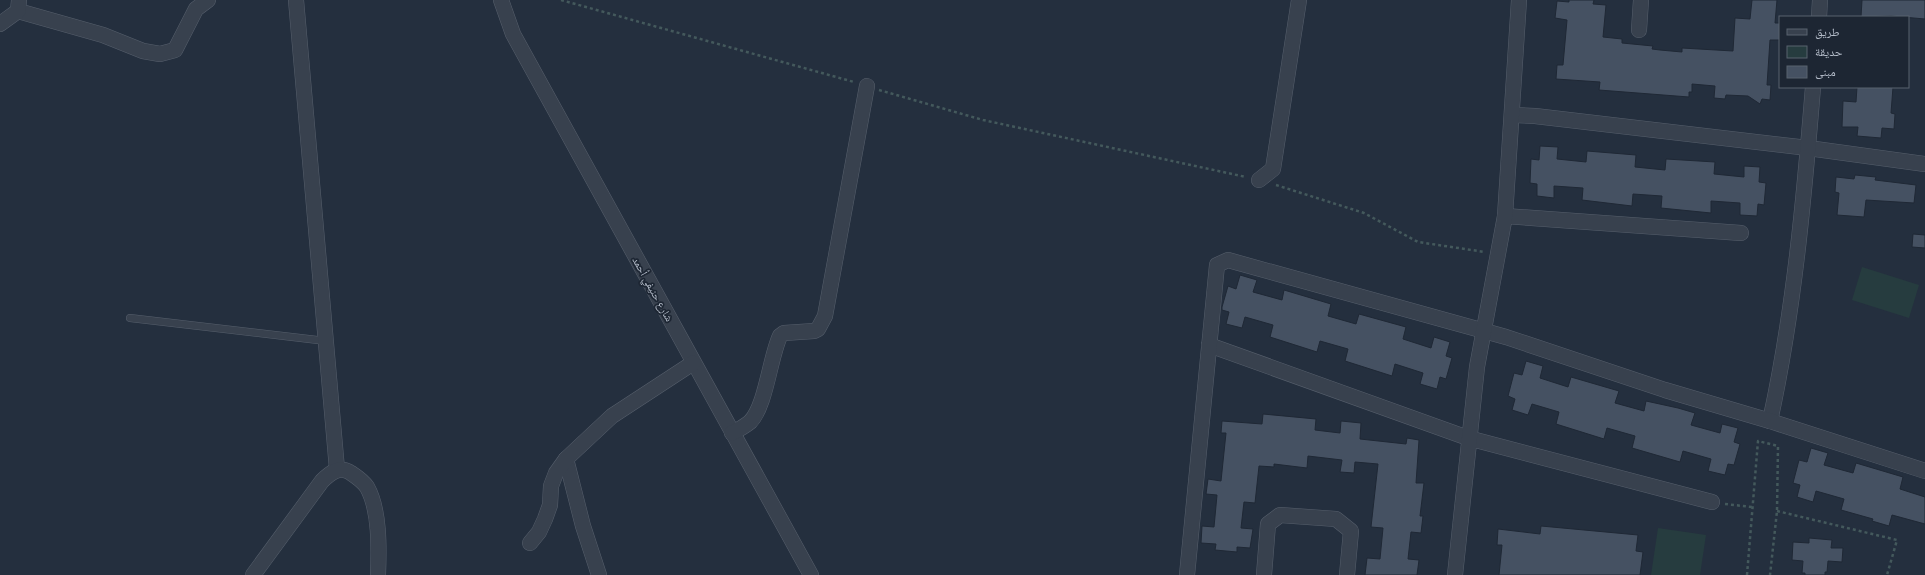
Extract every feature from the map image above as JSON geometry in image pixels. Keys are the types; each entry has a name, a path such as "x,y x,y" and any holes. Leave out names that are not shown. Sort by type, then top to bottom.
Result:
{"street":[{"path":"0,24 18,5 103,35 137,49 160,54 175,50 196,10 208,0"},
{"path":"296,0 337,469"},
{"name":"شارع حنيفي أحمد","path":"501,0 513,34 811,575"},
{"path":"1259,180 1273,169 1299,0"},
{"path":"1455,575 1468,438 1482,331 1499,254 1505,216 1520,0"},
{"path":"1639,30 1641,0"},
{"path":"1819,16 1820,0"},
{"path":"732,433 750,422 753,418 760,402 780,336 784,333 814,331 818,329 825,316 867,86"},
{"path":"1770,421 1782,364 1792,302 1813,88"},
{"path":"1512,115 1535,116 1808,148 1925,164"},
{"path":"1505,216 1741,234"},
{"path":"1188,575 1217,265 1228,260 1506,337 1664,390 1770,421 1925,471"},
{"path":"1209,346 1468,438 1712,502"},
{"path":"530,543 539,532 546,519 550,505 551,486 556,473 566,459 612,416 693,363"},
{"path":"566,459 583,526 599,575"},
{"path":"253,575 322,481 337,469 348,471 358,478 366,486 373,500 379,546 378,575"},
{"path":"1264,575 1268,524 1280,515 1336,519 1351,531 1347,575"}],"lane":[{"path":"130,318 326,341"}],"path":[{"path":"562,0 983,120 1259,180 1364,213 1418,242 1499,254"},
{"path":"1747,575 1758,441 1778,446 1777,511 1770,575"},
{"path":"1712,502 1752,507"},
{"path":"1777,511 1897,540 1887,575"}],"green space":[{"path":"1862,267 1919,285 1909,318 1852,300"},
{"path":"1658,528 1706,535 1700,575 1651,575"}],"building":[{"path":"1569,0 1594,0 1593,4 1606,5 1603,37 1622,39 1622,43 1653,46 1652,49 1682,52 1682,48 1733,51 1735,18 1750,19 1752,0 1777,0 1775,23 1779,23 1779,40 1770,40 1767,85 1771,85 1770,100 1762,99 1760,104 1748,96 1726,95 1725,99 1714,98 1715,86 1692,84 1692,92 1689,92 1689,97 1599,90 1600,82 1556,79 1557,65 1563,65 1567,20 1555,18 1557,1 1569,2"},
{"path":"1862,0 1925,0 1925,19 1909,18 1909,16 1861,16"},
{"path":"1857,88 1893,88 1891,113 1895,114 1894,129 1882,128 1881,138 1857,136 1858,127 1842,127 1843,101 1856,102"},
{"path":"1540,146 1558,147 1557,159 1586,162 1587,151 1636,155 1635,167 1665,170 1666,159 1715,162 1714,174 1744,177 1744,166 1760,167 1759,182 1766,183 1764,205 1758,204 1757,216 1740,215 1740,203 1711,201 1711,213 1661,208 1662,196 1633,194 1632,206 1582,200 1583,188 1554,186 1554,198 1537,196 1537,184 1530,183 1531,159 1539,160"},
{"path":"1855,175 1876,177 1875,180 1916,185 1914,203 1866,200 1864,217 1837,215 1839,193 1835,192 1836,177 1854,179"},
{"path":"1913,234 1925,235 1925,248 1912,247"},
{"path":"1240,275 1257,280 1253,292 1282,300 1284,290 1331,304 1328,316 1356,324 1359,314 1406,327 1403,339 1431,348 1434,337 1450,342 1446,356 1452,358 1446,379 1440,377 1437,389 1420,384 1423,373 1395,364 1392,376 1345,361 1348,349 1320,341 1317,352 1270,337 1273,325 1245,317 1242,328 1226,324 1229,312 1222,310 1222,307 1228,286 1236,289"},
{"path":"1526,361 1543,366 1540,378 1568,387 1571,377 1619,391 1615,403 1644,411 1646,401 1678,408 1695,413 1691,425 1720,433 1722,424 1738,428 1734,442 1740,444 1734,465 1728,464 1725,475 1708,471 1711,459 1683,451 1680,462 1632,448 1635,436 1607,428 1604,439 1556,424 1559,412 1532,404 1528,415 1512,410 1515,399 1508,396 1514,373 1522,375"},
{"path":"1263,414 1316,419 1315,430 1340,433 1341,421 1361,423 1360,439 1406,444 1407,438 1419,440 1416,483 1424,483 1420,516 1423,516 1421,533 1411,532 1408,559 1419,560 1417,575 1365,575 1367,558 1380,559 1383,528 1371,527 1378,464 1355,462 1354,473 1340,472 1342,460 1308,456 1307,468 1274,464 1274,467 1259,466 1255,503 1244,502 1241,528 1253,529 1250,548 1237,547 1237,552 1215,550 1216,544 1201,543 1202,526 1214,527 1217,495 1206,494 1208,479 1221,481 1226,433 1221,433 1222,421 1262,424"},
{"path":"1811,448 1828,453 1824,465 1853,473 1856,463 1903,477 1900,489 1925,497 1925,524 1892,515 1889,526 1872,521 1873,519 1841,510 1844,499 1816,491 1813,502 1797,497 1800,485 1793,483 1799,460 1807,462"},
{"path":"1541,526 1638,535 1636,551 1643,552 1640,575 1499,575 1502,545 1497,545 1498,529 1540,534"},
{"path":"1809,538 1832,540 1831,548 1843,548 1842,562 1828,561 1827,572 1825,572 1825,575 1805,575 1805,573 1802,573 1803,561 1792,560 1793,542 1809,543"}]}
